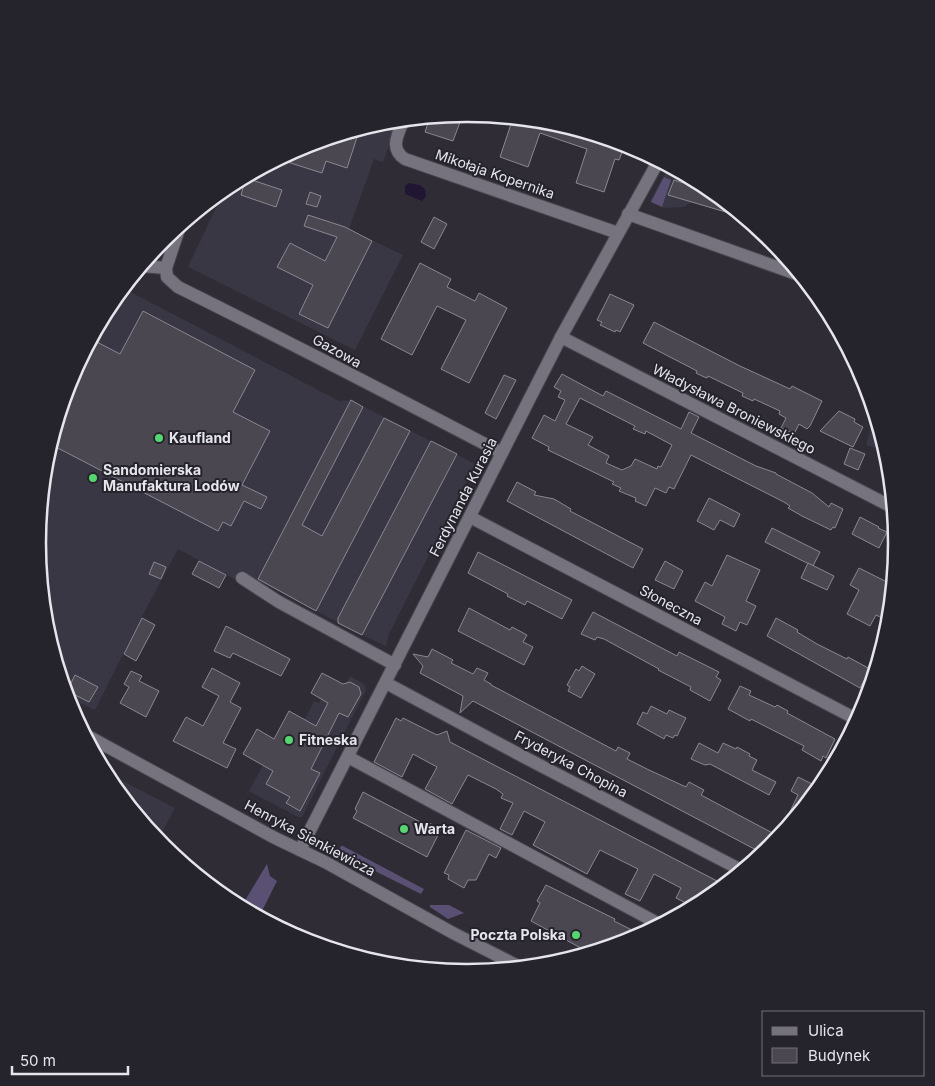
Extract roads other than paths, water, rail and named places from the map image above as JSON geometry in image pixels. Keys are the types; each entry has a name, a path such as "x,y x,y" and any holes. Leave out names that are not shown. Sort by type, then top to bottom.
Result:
{"street":[{"name":"Mikołaja Kopernika","path":"401,127 396,142 396,149 399,155 406,159 618,233"},
{"name":"Ferdynanda Kurasia","path":"300,850 561,337 655,166"},
{"path":"628,214 789,271"},
{"path":"150,267 166,268 175,240"},
{"name":"Gazowa","path":"166,268 167,277 178,287 502,453"},
{"name":"Władysława Broniewskiego","path":"561,337 887,504"},
{"name":"Słoneczna","path":"470,517 851,716"},
{"path":"242,578 279,602 395,665"},
{"name":"Fryderyka Chopina","path":"386,683 736,867"},
{"name":"Henryka Sienkiewicza","path":"96,741 510,962"},
{"path":"348,757 654,921"}],"place":[{"name":"Kaufland","path":"159,438"},
{"name":"Sandomierska Manufaktura Lodów","path":"93,478"},
{"name":"Fitneska","path":"289,740"},
{"name":"Warta","path":"404,829"},
{"name":"Poczta Polska","path":"576,935"}]}
